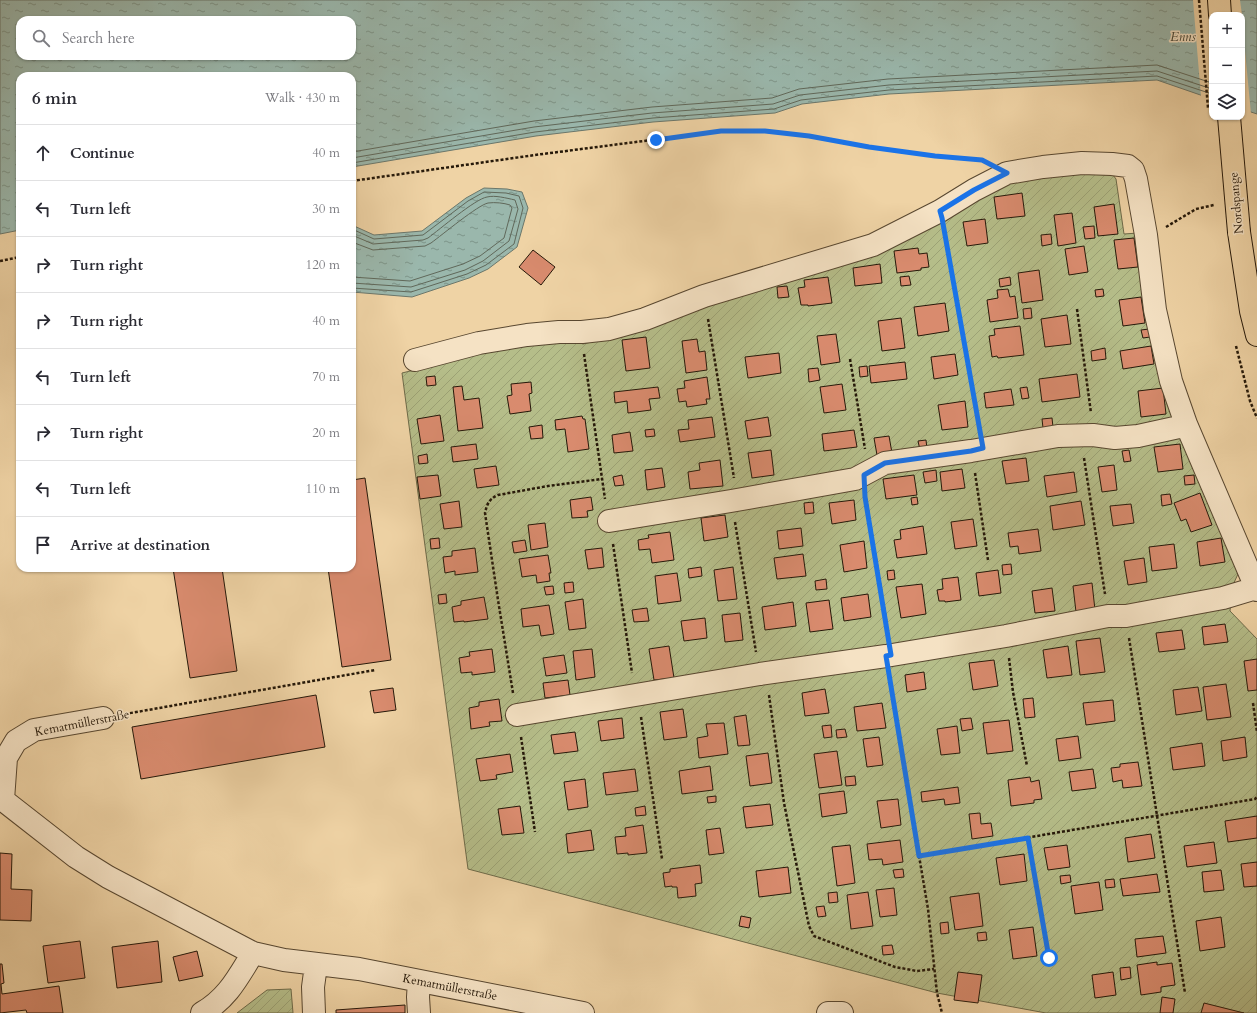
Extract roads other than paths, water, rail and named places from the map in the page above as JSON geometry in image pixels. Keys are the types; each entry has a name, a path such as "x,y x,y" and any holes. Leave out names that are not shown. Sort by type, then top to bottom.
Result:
{"main road":[{"path":"1219,0 1220,12"},
{"name":"Nordspange","path":"1229,120 1239,232 1251,311 1257,335"}],"street":[{"path":"415,360 479,343 527,335 609,329 645,318 704,296 873,245 940,211 974,190 1007,173 1082,163 1128,166 1133,170 1136,179 1146,235 1151,282 1171,381 1186,424 1256,589 1223,598 1006,636 763,674 517,715"},
{"path":"609,521 734,501 855,479 885,463 1058,436 1115,438 1138,436 1179,427 1186,424"},
{"name":"Kematmüllerstraße","path":"103,718 34,730 3,751 1,800 76,857 95,869 253,953 316,965 359,969 419,981 510,1006 583,1013"},
{"path":"202,1013 211,1008 226,995 253,953"},
{"path":"314,1013 313,987 316,965"},
{"path":"419,981 419,1013"},
{"path":"828,1013 842,1013"}],"water":[{"name":"Enns","path":"0,0 1257,0 1257,114 1245,110 1245,12 1209,12 1209,98 1157,80 889,94 802,104 775,113 653,122 536,136 356,166 356,72 16,72 16,231 0,234"},
{"path":"484,188 507,189 522,192 528,208 517,247 488,269 469,278 412,297 356,292 356,227 374,235 422,231 466,198"}]}
